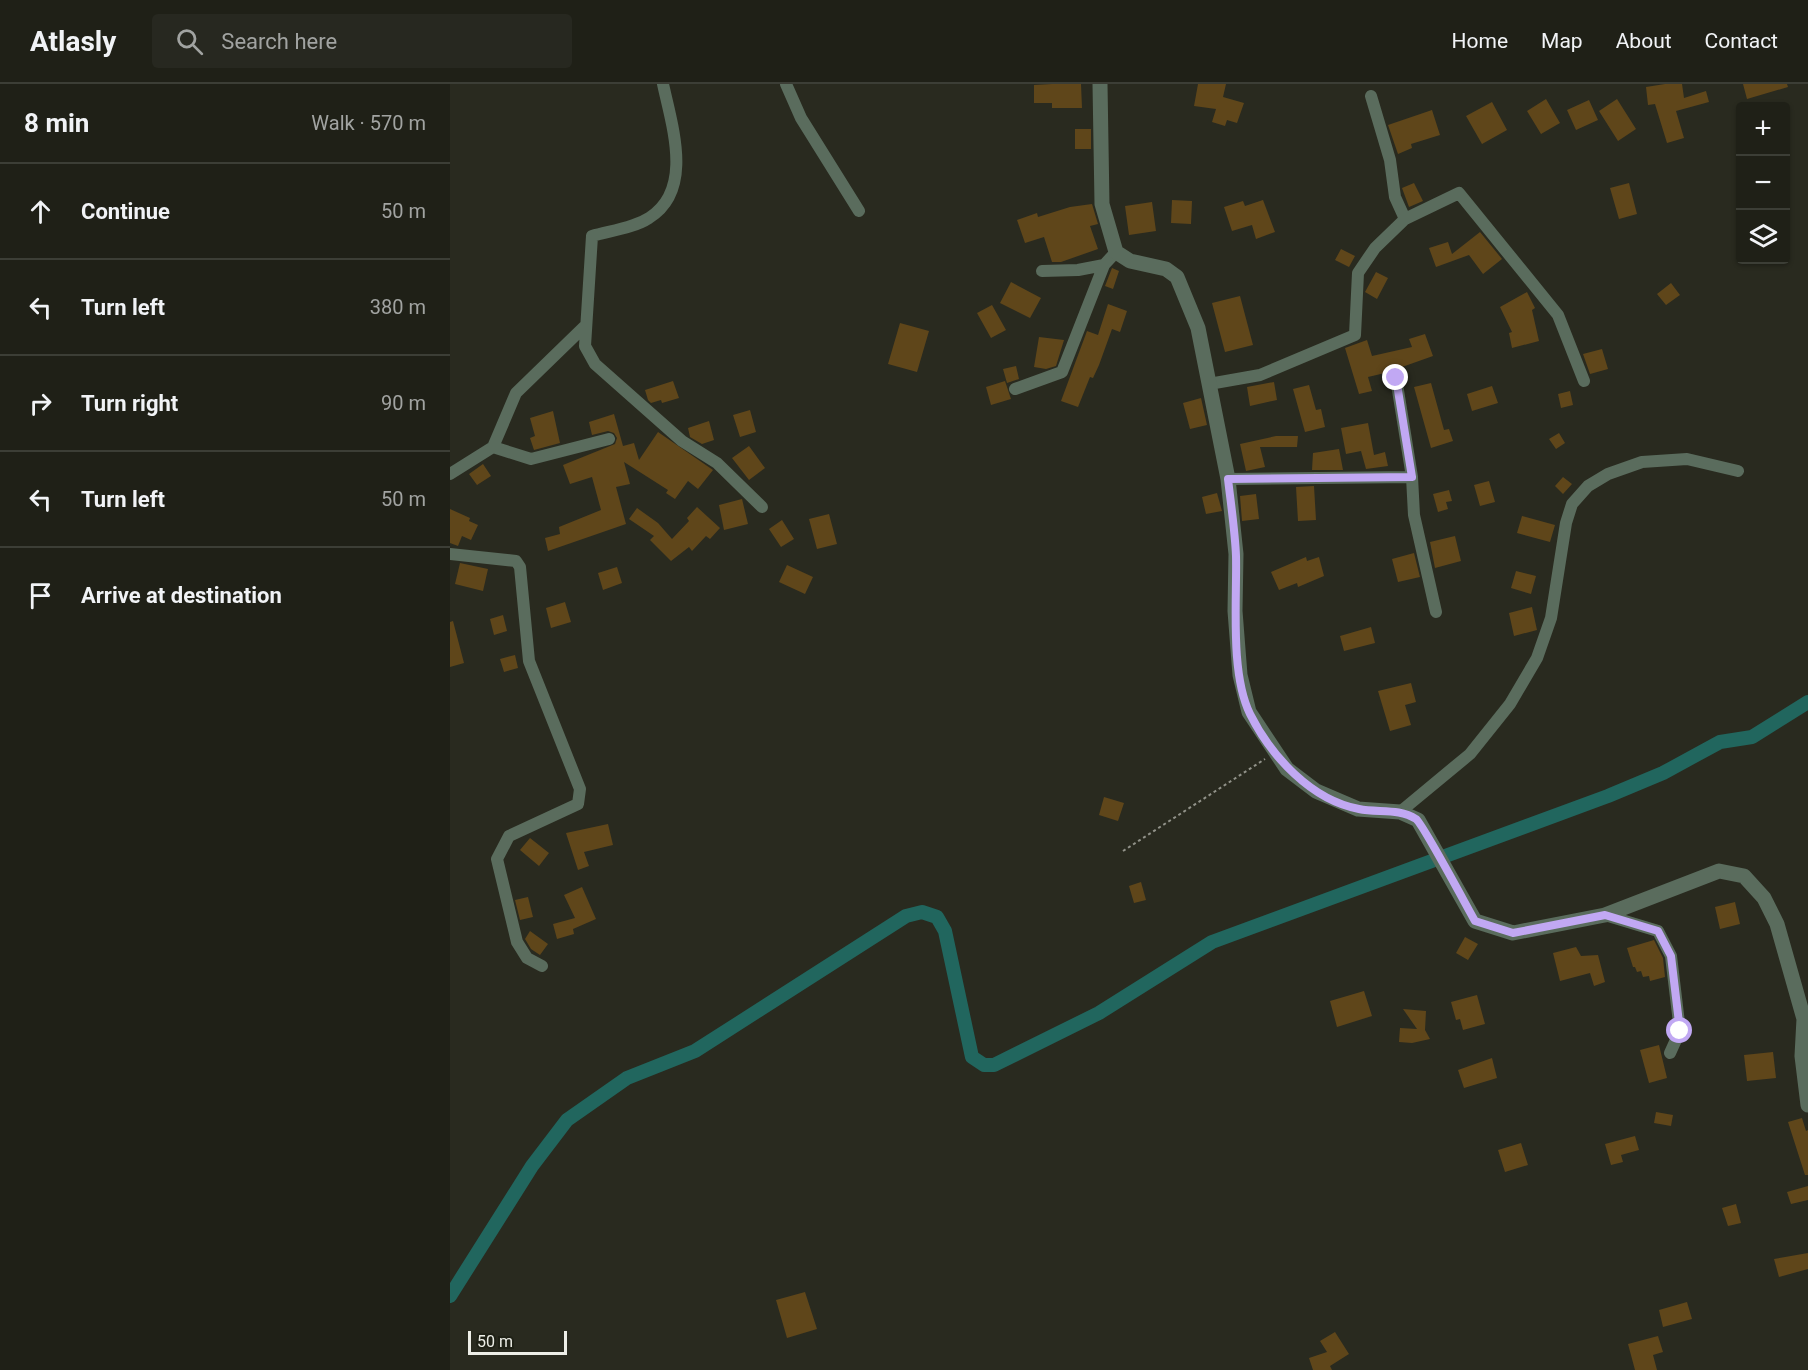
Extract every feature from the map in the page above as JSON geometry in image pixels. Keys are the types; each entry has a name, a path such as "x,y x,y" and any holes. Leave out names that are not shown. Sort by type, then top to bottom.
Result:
{"street":[{"path":"663,84 676,150 673,189 663,208 647,219 592,236 585,346 595,364 682,441 717,463 762,507"},
{"path":"786,84 801,118 859,211"},
{"path":"1100,84 1102,204 1116,252 1130,261 1166,268 1177,277 1198,328 1228,479 1236,555 1235,611 1240,675 1249,712 1275,753 1287,769 1316,791 1358,809 1400,812 1418,820 1475,921 1513,933 1605,915 1719,871 1744,876 1764,898 1777,924 1782,951 1804,1019 1802,1056 1808,1105"},
{"path":"1371,96 1390,160 1395,197 1405,219"},
{"path":"1209,384 1260,375 1355,335 1358,273 1375,249 1405,219 1459,193 1558,315 1584,381"},
{"path":"1015,389 1062,372 1104,265 1116,252"},
{"path":"1042,272 1078,270 1104,265"},
{"path":"450,474 493,447 516,393 586,325"},
{"path":"1396,378 1412,477 1414,515 1436,612"},
{"path":"493,447 531,459 609,439"},
{"path":"1400,812 1470,754 1510,704 1537,658 1551,618 1566,523 1572,504 1588,486 1608,474 1642,462 1688,459 1738,471"},
{"path":"1228,479 1412,477"},
{"path":"450,554 516,561 520,567 530,662 580,789 578,804 509,836 497,859 517,942 527,958 542,966"},
{"path":"1605,915 1658,931 1671,956 1680,1031 1670,1053"}],"path":[{"path":"1123,850 1275,753"}],"building":[{"path":"1081,84 1082,108 1052,108 1052,103 1034,103 1034,85"},
{"path":"1198,84 1226,84 1223,97 1244,103 1237,123 1227,120 1225,126 1212,122 1216,109 1194,106"},
{"path":"1682,84 1684,98 1706,91 1709,102 1676,111 1684,138 1667,143 1655,104 1648,105 1646,87"},
{"path":"1743,84 1787,84 1788,87 1747,99"},
{"path":"1546,99 1560,123 1541,134 1527,111"},
{"path":"1617,99 1636,129 1618,141 1599,111"},
{"path":"1589,100 1598,120 1576,130 1567,110"},
{"path":"1492,102 1507,130 1482,144 1466,116"},
{"path":"1432,110 1440,135 1411,144 1412,148 1398,154 1388,125"},
{"path":"1075,129 1091,129 1091,149 1075,149"},
{"path":"1414,183 1423,201 1409,207 1402,188"},
{"path":"1629,183 1637,214 1619,219 1610,188"},
{"path":"1172,200 1192,201 1191,224 1171,223"},
{"path":"1263,200 1275,232 1256,239 1252,225 1232,231 1224,207 1243,201 1245,206"},
{"path":"1152,202 1156,231 1129,235 1125,206"},
{"path":"1092,204 1098,224 1090,226 1098,249 1061,262 1052,262 1044,237 1025,243 1017,220 1037,213 1038,217 1070,207"},
{"path":"1480,232 1502,259 1483,274 1469,255 1436,267 1429,248 1448,242 1452,254"},
{"path":"1341,249 1355,256 1349,267 1335,260"},
{"path":"1112,268 1119,271 1113,289 1105,286"},
{"path":"1376,272 1388,278 1377,299 1365,292"},
{"path":"1011,282 1041,298 1030,318 1000,303"},
{"path":"1671,283 1680,295 1666,305 1657,294"},
{"path":"1527,292 1535,308 1532,310 1539,341 1512,348 1509,333 1512,332 1500,307"},
{"path":"1240,296 1253,345 1225,352 1212,303"},
{"path":"1108,304 1127,311 1120,332 1112,329 1099,365 1093,378 1090,377 1078,407 1061,401 1087,331 1098,335"},
{"path":"992,305 1006,330 991,338 977,313"},
{"path":"900,323 929,331 917,372 888,364"},
{"path":"1425,334 1433,356 1402,367 1402,369 1368,377 1372,391 1359,394 1345,348 1367,340 1372,356 1412,347 1409,339"},
{"path":"1039,337 1064,340 1056,366 1046,369 1034,367"},
{"path":"1602,349 1608,369 1590,374 1583,354"},
{"path":"1016,366 1019,379 1007,383 1003,369"},
{"path":"673,381 679,398 662,403 661,400 651,403 648,400 645,390"},
{"path":"1005,381 1011,399 991,405 986,387"},
{"path":"1274,382 1277,400 1250,406 1247,387"},
{"path":"1431,383 1444,430 1449,429 1453,441 1431,448 1414,387"},
{"path":"1309,385 1316,410 1321,409 1325,427 1305,432 1293,389"},
{"path":"1492,386 1498,403 1472,411 1467,394"},
{"path":"1570,391 1573,405 1561,408 1558,394"},
{"path":"1201,398 1207,425 1190,429 1183,403"},
{"path":"750,410 756,432 740,437 733,415"},
{"path":"553,411 560,443 534,450 530,438 535,436 530,418"},
{"path":"614,414 623,446 634,443 639,460 658,432 713,470 698,489 688,481 675,499 666,493 668,490 624,462 630,484 616,487 626,524 548,551 545,538 560,534 559,527 601,510 592,477 570,484 563,465 615,444 617,438 614,433 608,431 592,435 589,422"},
{"path":"709,421 714,440 702,444 690,437 688,428"},
{"path":"1368,423 1374,455 1385,452 1388,466 1366,469 1361,451 1346,454 1341,428"},
{"path":"1559,433 1565,443 1556,449 1549,439"},
{"path":"1276,436 1298,436 1297,447 1260,447 1265,467 1246,471 1240,444"},
{"path":"749,446 765,468 749,480 732,458"},
{"path":"1339,449 1343,470 1312,470 1313,453"},
{"path":"483,464 491,476 477,485 469,474"},
{"path":"1563,477 1572,484 1563,494 1555,486"},
{"path":"1489,481 1495,502 1480,506 1474,485"},
{"path":"1314,486 1316,520 1298,521 1296,487"},
{"path":"1449,490 1452,501 1446,502 1448,509 1438,512 1433,494"},
{"path":"1217,493 1222,511 1206,514 1202,497"},
{"path":"1256,494 1259,519 1242,521 1240,496"},
{"path":"742,499 748,524 724,530 719,505"},
{"path":"697,507 720,528 710,539 706,536 692,551 689,547 671,561 650,540 654,536 629,519 637,508 658,523 672,539 689,521 687,518"},
{"path":"450,509 470,518 469,521 478,525 471,540 462,536 458,546 450,543"},
{"path":"829,514 837,544 817,549 809,519"},
{"path":"1522,516 1555,525 1550,542 1517,533"},
{"path":"782,520 794,539 781,547 769,529"},
{"path":"1455,536 1461,561 1435,568 1430,542"},
{"path":"1414,553 1420,577 1398,582 1392,559"},
{"path":"1306,557 1307,561 1319,557 1324,576 1298,587 1297,583 1279,590 1271,572"},
{"path":"460,563 488,569 483,591 455,584"},
{"path":"787,565 813,577 805,594 779,582"},
{"path":"617,567 622,583 603,590 598,573"},
{"path":"1516,571 1536,576 1531,594 1511,588"},
{"path":"565,602 571,622 551,628 546,608"},
{"path":"1532,607 1537,630 1514,636 1509,613"},
{"path":"503,615 507,631 494,635 490,619"},
{"path":"453,621 464,663 450,667 450,622"},
{"path":"1371,627 1375,643 1344,651 1340,636"},
{"path":"515,655 518,668 504,672 500,659"},
{"path":"1411,683 1416,702 1405,705 1411,725 1390,731 1378,691"},
{"path":"1104,797 1124,803 1118,821 1099,815"},
{"path":"608,824 613,845 584,852 589,866 578,870 566,833"},
{"path":"530,838 549,853 539,866 520,850"},
{"path":"1141,882 1146,900 1134,903 1129,886"},
{"path":"582,887 596,919 573,929 574,934 557,939 553,924 575,918 564,895"},
{"path":"528,897 533,917 520,920 515,900"},
{"path":"1735,902 1740,924 1720,929 1715,907"},
{"path":"530,931 548,944 540,955 531,949 525,939"},
{"path":"1465,937 1478,944 1468,960 1456,953"},
{"path":"1654,940 1663,958 1665,977 1650,981 1649,976 1643,977 1641,971 1637,972 1633,967 1627,948"},
{"path":"1576,947 1581,956 1598,955 1605,982 1594,986 1590,973 1560,981 1553,953"},
{"path":"1364,991 1372,1016 1337,1027 1330,1001"},
{"path":"1477,995 1485,1024 1463,1030 1460,1019 1456,1020 1451,1002"},
{"path":"1403,1009 1426,1011 1425,1030 1430,1039 1412,1043 1399,1042 1400,1028 1417,1029"},
{"path":"1659,1045 1667,1078 1649,1083 1640,1050"},
{"path":"1773,1052 1776,1078 1747,1081 1744,1055"},
{"path":"1492,1058 1497,1078 1464,1088 1458,1070"},
{"path":"1656,1112 1673,1115 1671,1126 1654,1123"},
{"path":"1802,1118 1806,1131 1808,1130 1808,1175 1805,1175 1788,1122"},
{"path":"1635,1136 1639,1150 1621,1155 1623,1162 1611,1165 1605,1144"},
{"path":"1521,1143 1528,1165 1505,1172 1498,1150"},
{"path":"1808,1186 1808,1200 1791,1204 1787,1192"},
{"path":"1736,1204 1741,1223 1728,1226 1722,1208"},
{"path":"1808,1253 1808,1269 1779,1277 1774,1259"},
{"path":"805,1292 817,1329 787,1338 776,1300"},
{"path":"1687,1302 1692,1319 1663,1327 1659,1310"},
{"path":"1335,1332 1349,1354 1330,1366 1332,1370 1313,1370 1309,1358 1327,1352 1320,1341"},
{"path":"1658,1336 1663,1352 1653,1355 1657,1370 1635,1370 1628,1344"}],"waterway":[{"path":"450,1296 532,1166 567,1120 627,1078 695,1051 906,916 922,912 937,917 945,931 972,1057 984,1065 994,1065 1099,1013 1212,942 1608,796 1663,773 1720,742 1752,737 1808,702"}],"route":[{"path":"1396,378 1412,477 1228,479 1236,555 1235,611 1240,675 1249,712 1287,769 1316,791 1358,809 1400,812 1418,820 1475,921 1513,933 1605,915 1658,931 1671,956 1680,1031"}]}
